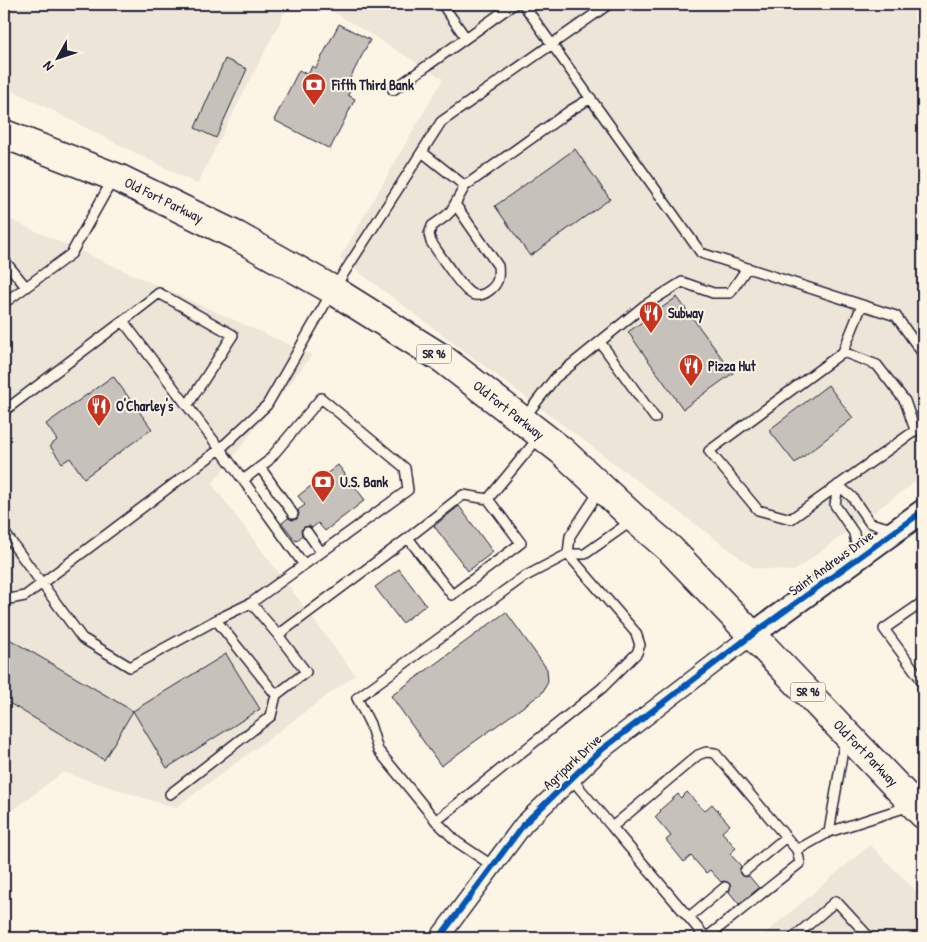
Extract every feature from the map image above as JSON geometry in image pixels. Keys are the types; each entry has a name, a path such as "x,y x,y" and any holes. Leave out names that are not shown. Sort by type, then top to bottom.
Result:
{"main road":[{"name":"Old Fort Parkway","path":"4,134 114,176 237,236 333,290 443,359 562,451 670,549 846,733 920,807"}],"street":[{"name":"Saint Andrews Drive","path":"753,634 923,511"},
{"name":"Agripark Drive","path":"439,938 524,824 571,778 600,751 753,634"}],"lane":[{"path":"442,4 466,38"},
{"path":"393,90 514,4"},
{"path":"523,4 701,253 896,316 923,354"},
{"path":"4,600 25,596 220,449 267,405 333,290 441,122 609,4"},
{"path":"455,204 498,266 499,277 495,286 484,295 474,295 466,290 431,242 429,234 432,226 446,216 466,186 590,98"},
{"path":"422,152 466,186"},
{"path":"4,303 71,254 114,176"},
{"path":"4,260 26,287"},
{"path":"488,499 532,427 555,378 645,306 682,282 713,293 730,293 747,268"},
{"path":"4,411 159,293 233,335 187,406"},
{"path":"862,305 843,352 709,451 758,510 791,520 923,425"},
{"path":"123,321 243,480 304,565"},
{"path":"600,342 655,418"},
{"path":"843,352 876,365 905,401 915,430"},
{"path":"4,532 82,638 130,667 251,603 408,490 405,468 321,398 268,461 243,480"},
{"path":"260,467 293,514"},
{"path":"838,485 852,497 870,523 898,530"},
{"path":"838,485 835,505 854,533 858,558"},
{"path":"436,822 602,688 637,653 640,645 636,633 568,554 570,536 602,487"},
{"path":"278,635 463,495 488,499 521,543 452,595 408,538"},
{"path":"493,866 457,842 436,822 378,750 370,724 357,698 522,578 568,554 585,554 635,519"},
{"path":"307,532 321,552"},
{"path":"923,602 884,629 923,682"},
{"path":"170,794 271,716 276,695 306,672 251,603"},
{"path":"216,620 276,695"},
{"path":"829,832 846,733"},
{"path":"571,778 612,827 706,938 800,863 797,850 716,753 706,752 698,755 612,827"},
{"path":"797,850 829,832 920,807"},
{"path":"745,871 786,837"},
{"path":"689,918 725,887"},
{"path":"793,938 836,901 870,938"}],"shaded area":[{"path":"4,4 289,4 197,184 4,86"},
{"path":"321,4 923,4 923,476 794,571 754,568 340,258 443,79"},
{"path":"4,217 312,355 212,484 355,675 175,808 63,772 4,817"},
{"path":"870,845 923,898 923,938 760,938"}],"building":[{"path":"339,24 370,40 346,86 351,89 348,95 355,99 330,149 274,120 299,70 308,75 312,66 316,68"},
{"path":"225,59 247,69 216,138 195,128"},
{"path":"575,149 610,199 530,256 495,206"},
{"path":"677,297 733,373 683,409 628,332"},
{"name":"O'Charley's","path":"113,376 152,429 84,478 70,458 62,463 50,446 57,440 46,424"},
{"path":"828,385 853,418 795,463 769,430"},
{"path":"338,465 365,500 325,531 318,523 312,528 309,526 304,527 301,530 302,536 296,541 282,523 288,518 297,519 298,510 305,505 298,496"},
{"path":"459,506 493,552 468,571 434,526"},
{"path":"399,569 426,605 402,623 375,587"},
{"path":"506,612 547,669 548,682 542,693 441,766 391,696"},
{"path":"4,636 133,711 104,760 4,700"},
{"path":"226,654 260,709 167,768 133,711"},
{"path":"687,792 704,811 712,804 730,825 722,832 736,848 730,854 741,866 739,872 741,875 749,876 759,888 739,904 729,892 731,886 729,883 721,882 710,870 706,873 691,856 684,862 666,840 671,836 655,817 678,794 681,798"}],"cycle path":[{"path":"439,938 524,824 600,751 753,634 923,511"}],"place":[{"name":"Fifth Third Bank","path":"314,106"},
{"name":"Subway","path":"651,334"},
{"name":"Pizza Hut","path":"691,387"},
{"name":"O'Charley's","path":"99,427"},
{"name":"U.S. Bank","path":"323,503"}]}
